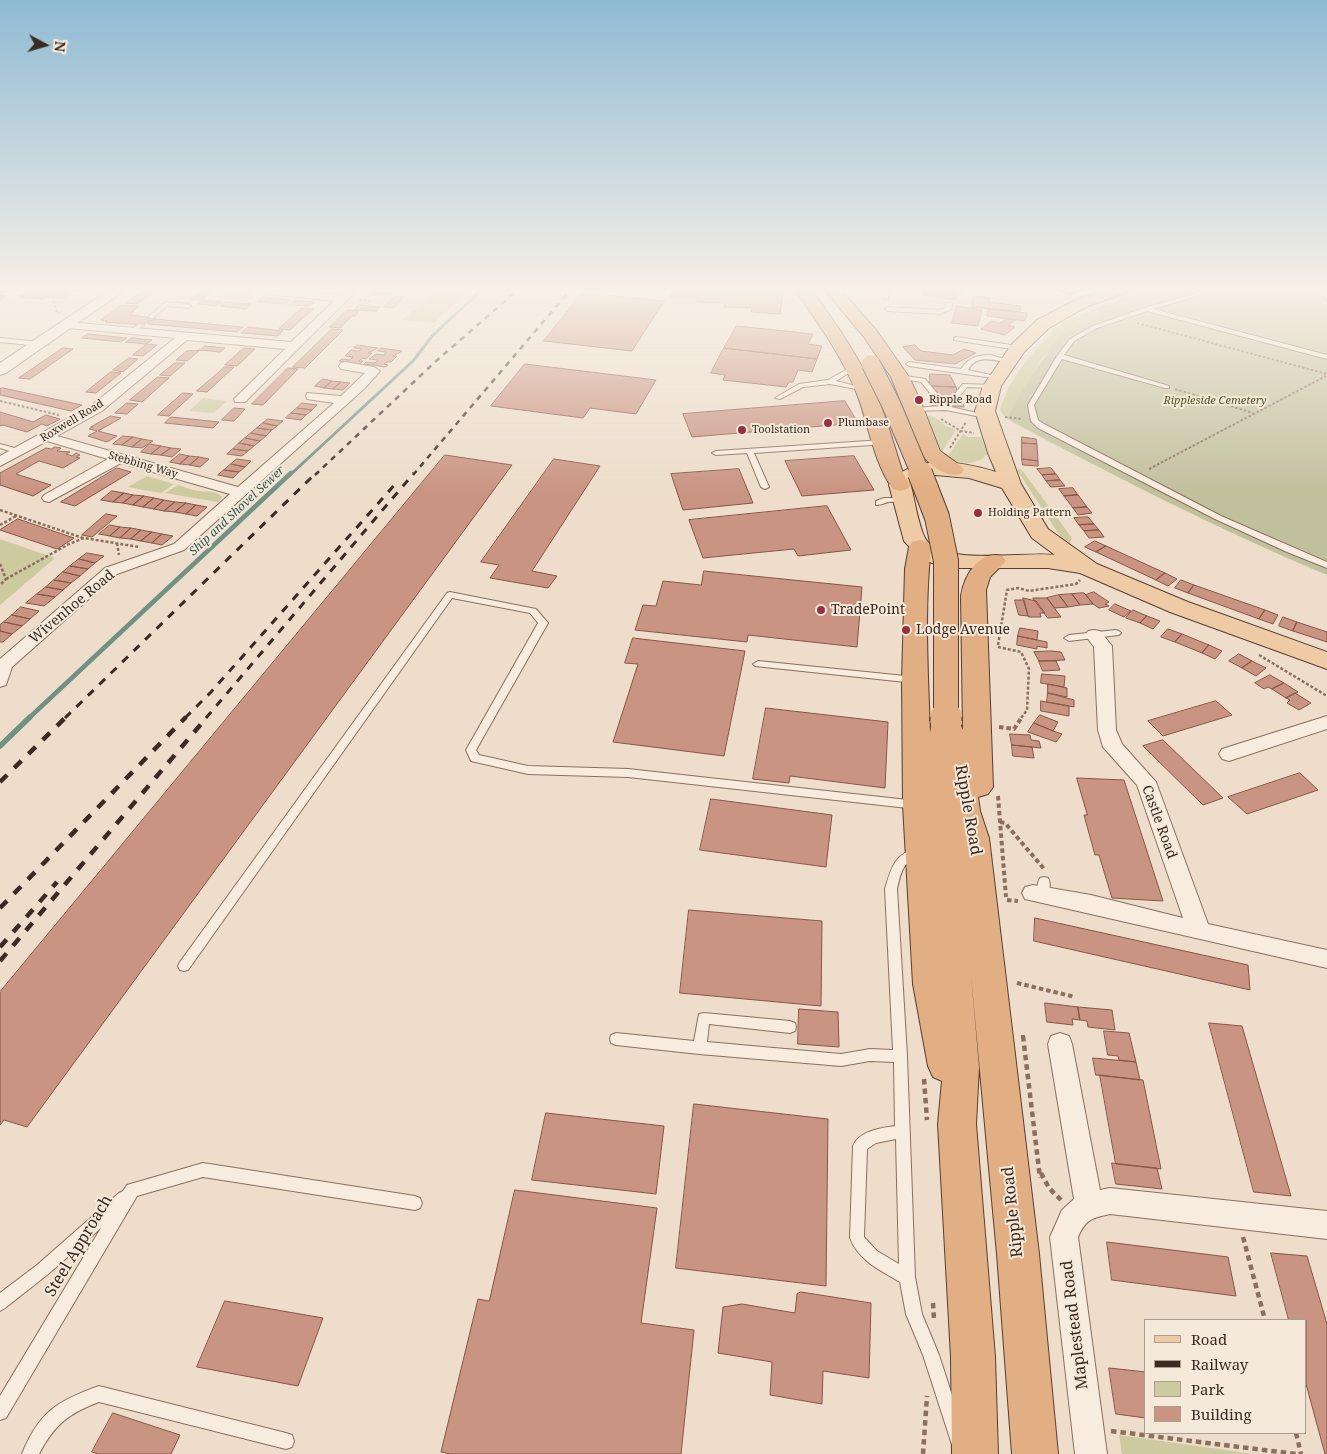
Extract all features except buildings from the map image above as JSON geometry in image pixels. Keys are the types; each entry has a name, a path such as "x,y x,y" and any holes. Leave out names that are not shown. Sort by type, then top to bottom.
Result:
{"highway":[{"path":"854,356 884,388 935,513 942,538 947,600 946,721"},
{"path":"864,356 862,366 865,390 894,476 902,493"},
{"path":"891,356 905,371 915,410 930,452 934,457 956,465"},
{"path":"920,548 917,569 915,680 918,806 930,984 957,1124"},
{"path":"991,825 981,814 975,699 973,596 976,581 982,571 1004,561"},
{"name":"Ripple Road","path":"946,721 960,762 965,812 991,825 1018,1254 1035,1454"},
{"name":"Ripple Road","path":"946,721 939,758 961,1067 957,1124 972,1339 975,1454"}],"main road":[{"path":"1013,356 988,395 985,411 994,416 998,453 1010,484 1040,533 1087,572"},
{"path":"998,453 985,465 956,465 917,473 903,480 902,493 915,541 920,548 936,557 951,561 1049,561 1087,572 1327,661"},
{"path":"956,465 993,476 1010,484"},
{"path":"1004,561 1030,551 1040,533"}],"street":[{"path":"0,370 22,356"},
{"name":"Roxwell Road","path":"0,462 97,408 161,356"},
{"path":"240,399 283,356"},
{"name":"Wivenhoe Road","path":"0,681 4,665 111,571 179,546 344,400 374,371 345,366"},
{"path":"312,396 344,400"},
{"name":"Stebbing Way","path":"46,437 241,492"},
{"path":"48,498 118,458"},
{"name":"Castle Road","path":"1094,635 1103,646 1106,730 1113,747 1146,782 1199,932"},
{"path":"1229,754 1327,722"},
{"path":"1045,892 1091,898 1199,932 1327,959"},
{"path":"1060,1044 1089,1206"},
{"name":"Maplestead Road","path":"1089,1441 1064,1237 1074,1214 1089,1206 1110,1201 1327,1225"}],"lane":[{"path":"966,371 964,368 974,357 982,356"},
{"path":"1166,386 1060,356 1032,405 1035,420 1041,426 1281,548 1327,565"},
{"path":"830,382 862,366"},
{"path":"905,371 966,371 995,382"},
{"path":"905,371 923,380 946,408"},
{"path":"778,398 801,385 830,382 865,390"},
{"path":"946,408 965,385 995,382"},
{"path":"915,410 946,408 994,416"},
{"path":"716,453 883,442"},
{"path":"0,446 19,452"},
{"path":"750,451 765,486"},
{"path":"879,503 902,493"},
{"path":"184,966 450,595 533,611 543,623 471,750 475,758 528,770 628,773 918,806"},
{"path":"1069,638 1116,632"},
{"path":"758,664 915,680"},
{"path":"921,852 908,855 897,867 891,889 900,1056 907,1277 914,1314 931,1355 963,1454"},
{"path":"698,1048 704,1018 790,1027"},
{"path":"616,1039 842,1060 870,1054 900,1056"},
{"path":"902,1131 875,1137 864,1141 860,1146 857,1238 861,1247 869,1254 907,1277"},
{"name":"Steel Approach","path":"0,1412 132,1190 203,1170 415,1203"},
{"path":"0,1302 42,1270 132,1190"},
{"path":"30,1454 41,1430 56,1413 77,1402 99,1394 286,1441"}],"path":[{"path":"1256,356 1327,375"},
{"path":"1137,476 1327,375"},
{"path":"1166,386 1254,413"},
{"path":"0,401 79,419"},
{"path":"994,416 1035,420"},
{"path":"936,417 961,431"},
{"path":"956,465 961,431 966,422"},
{"path":"0,510 84,538 165,552"},
{"path":"0,525 16,515"},
{"path":"0,585 6,579 68,544 84,538"},
{"path":"0,564 6,579"},
{"path":"992,654 998,647 1007,590 1018,588 1029,591 1076,584 1087,572"},
{"path":"992,727 1014,729 1027,710 1030,669 1021,652 998,647"},
{"path":"1255,653 1327,696"},
{"path":"1006,885 991,825 1005,823 1061,890 1045,892"},
{"path":"1017,983 1075,997"},
{"path":"1037,1147 1040,1172 1060,1199"},
{"path":"1242,1232 1266,1319"},
{"path":"934,1303 934,1323"},
{"path":"1296,1434 1301,1454"},
{"path":"1089,1441 1296,1454"}],"green space":[{"path":"1031,356 1045,356 1009,417 1004,416 1000,410 1014,378"},
{"name":"Rippleside Cemetery","path":"1045,356 1327,356 1327,575 1165,501 1007,419 1026,384"},
{"path":"203,398 227,401 214,413 189,411"},
{"path":"930,415 944,425 956,430 942,452 927,418"},
{"path":"963,434 968,437 981,437 987,453 984,458 966,463 947,457"},
{"path":"1017,470 1022,470 1072,538 1070,543 1062,539"},
{"path":"147,476 174,484 161,493 128,487"},
{"path":"178,485 196,491 214,492 222,497 218,502 165,493"},
{"path":"0,539 55,558 0,605"},
{"path":"1119,1435 1254,1454 1122,1454"}],"waterway":[{"name":"Ship and Shovel Sewer","path":"290,475 417,356"},
{"name":"Ship and Shovel Sewer","path":"29,718 291,473"},
{"name":"Ship and Shovel Sewer","path":"0,746 30,717"}],"railway":[{"path":"315,475 442,356"},
{"path":"413,475 514,356"},
{"path":"65,718 316,473"},
{"path":"206,718 414,473"},
{"path":"186,717 211,692 397,482"},
{"path":"0,782 66,717"},
{"path":"0,908 186,717"},
{"path":"0,961 207,717"},
{"path":"0,947 57,882"}],"place":[{"name":"Ripple Road","path":"919,400"},
{"name":"Plumbase","path":"828,423"},
{"name":"Toolstation","path":"742,430"},
{"name":"Holding Pattern","path":"978,513"},
{"name":"TradePoint","path":"821,610"},
{"name":"Lodge Avenue","path":"906,630"}]}
